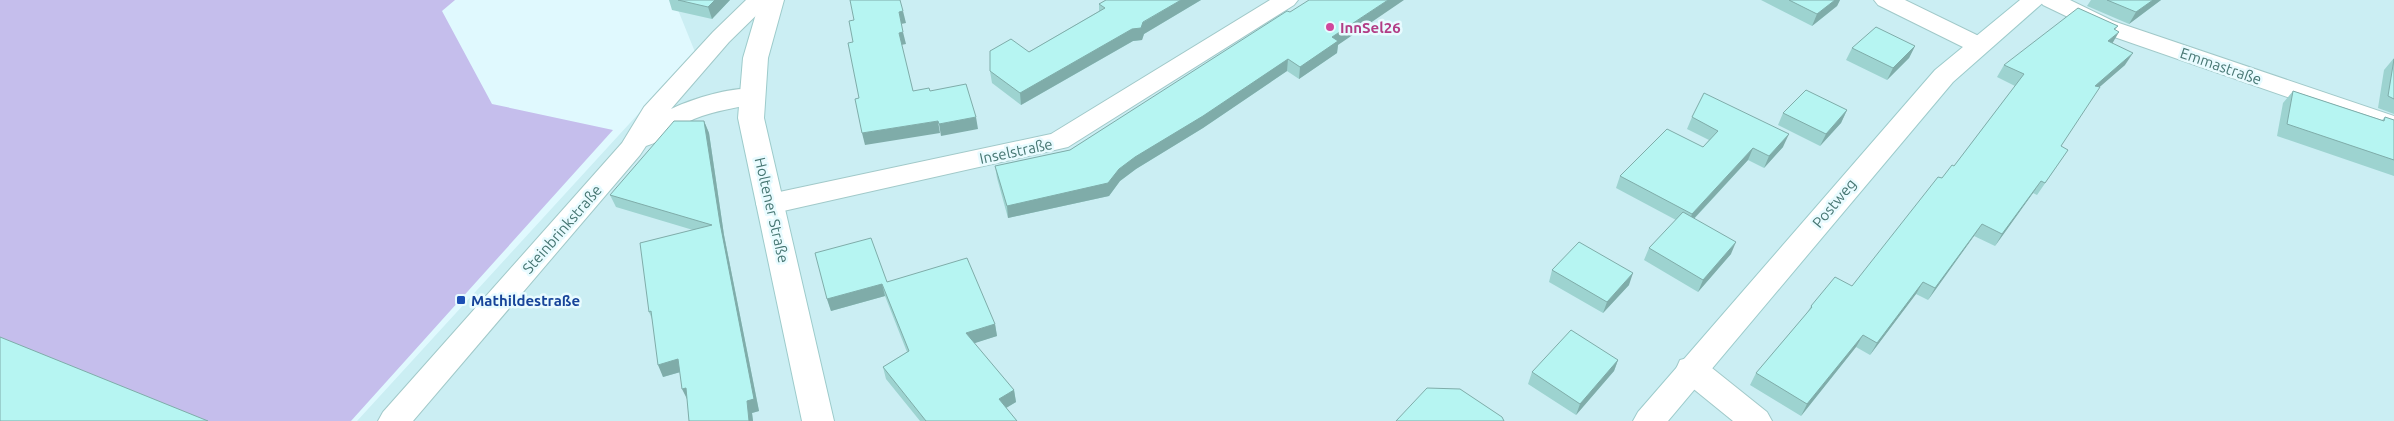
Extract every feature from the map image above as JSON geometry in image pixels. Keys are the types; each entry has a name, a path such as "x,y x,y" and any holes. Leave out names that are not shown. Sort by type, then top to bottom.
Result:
{"street":[{"name":"Steinbrinkstraße","path":"394,421 631,149 653,113 721,37 760,0"},
{"name":"Holtener Straße","path":"772,0 759,35 752,73 752,118 818,421"},
{"name":"Inselstraße","path":"770,204 1059,141 1286,0"},
{"path":"1886,0 1978,45"},
{"name":"Postweg","path":"1649,421 1691,369 1944,76 1978,45 2034,0"},
{"name":"Emmastraße","path":"2051,0 2105,26 2394,125"},
{"name":"Steinbrinkstraße","path":"631,149 676,115 697,106 751,96"},
{"path":"1691,369 1756,421"}],"shaded area":[{"path":"0,0 455,0 442,11 492,104 613,130 351,421 202,421 0,341"},
{"path":"674,0 2394,0 2394,421 357,421 695,52"}],"building":[{"path":"678,0 715,0 708,7"},
{"path":"850,0 900,0 903,11 899,12 903,32 899,33 913,91 929,88 930,91 966,84 976,117 939,124 938,121 862,133 855,99 859,98 848,43 853,42 849,21 854,20"},
{"path":"1106,0 1181,0 1143,22 1141,28 1132,29 1020,93 990,71 990,51 1011,39 1029,52 1105,8 1099,4"},
{"path":"1309,0 1388,0 1332,37 1338,41 1300,67 1288,59 1203,116 1135,157 1119,169 1108,183 1007,206 995,166 1070,150 1287,11 1290,12"},
{"path":"1789,0 1835,0 1817,14"},
{"path":"2107,0 2153,0 2136,12"},
{"path":"2078,8 2118,26 2114,29 2119,32 2108,41 2133,53 2095,86 2100,87 2061,146 2068,150 2045,183 2041,181 2002,234 1982,224 1935,288 1923,282 1877,343 1863,335 1807,404 1756,373 1835,277 1852,286 1938,177 1942,178 1952,165 1954,166 2024,74 2004,65"},
{"path":"1876,27 1915,46 1893,68 1852,48"},
{"path":"2394,59 2394,99 2388,96"},
{"path":"1806,90 1847,110 1826,134 1783,113"},
{"path":"2293,91 2384,121 2385,117 2394,120 2394,160 2287,124"},
{"path":"1704,93 1789,134 1769,156 1753,148 1692,214 1620,176 1667,129 1703,147 1718,131 1692,117"},
{"path":"674,121 704,121 720,223 754,399 747,401 749,421 689,421 686,388 682,389 678,359 658,365 640,243 712,225 610,195"},
{"path":"1683,212 1736,242 1703,280 1649,248"},
{"path":"871,238 887,282 967,258 995,324 966,333 1014,390 999,399 1017,421 926,421 883,367 909,351 882,284 827,299 815,253"},
{"path":"1579,242 1633,273 1607,302 1552,270"},
{"path":"1571,330 1618,360 1580,404 1532,372"},
{"path":"0,337 208,421 0,421"},
{"path":"1427,388 1460,389 1502,417 1504,421 1396,421"}],"place":[{"name":"InnSel26","path":"1330,27"},
{"name":"Mathildestraße","path":"461,300"}]}
